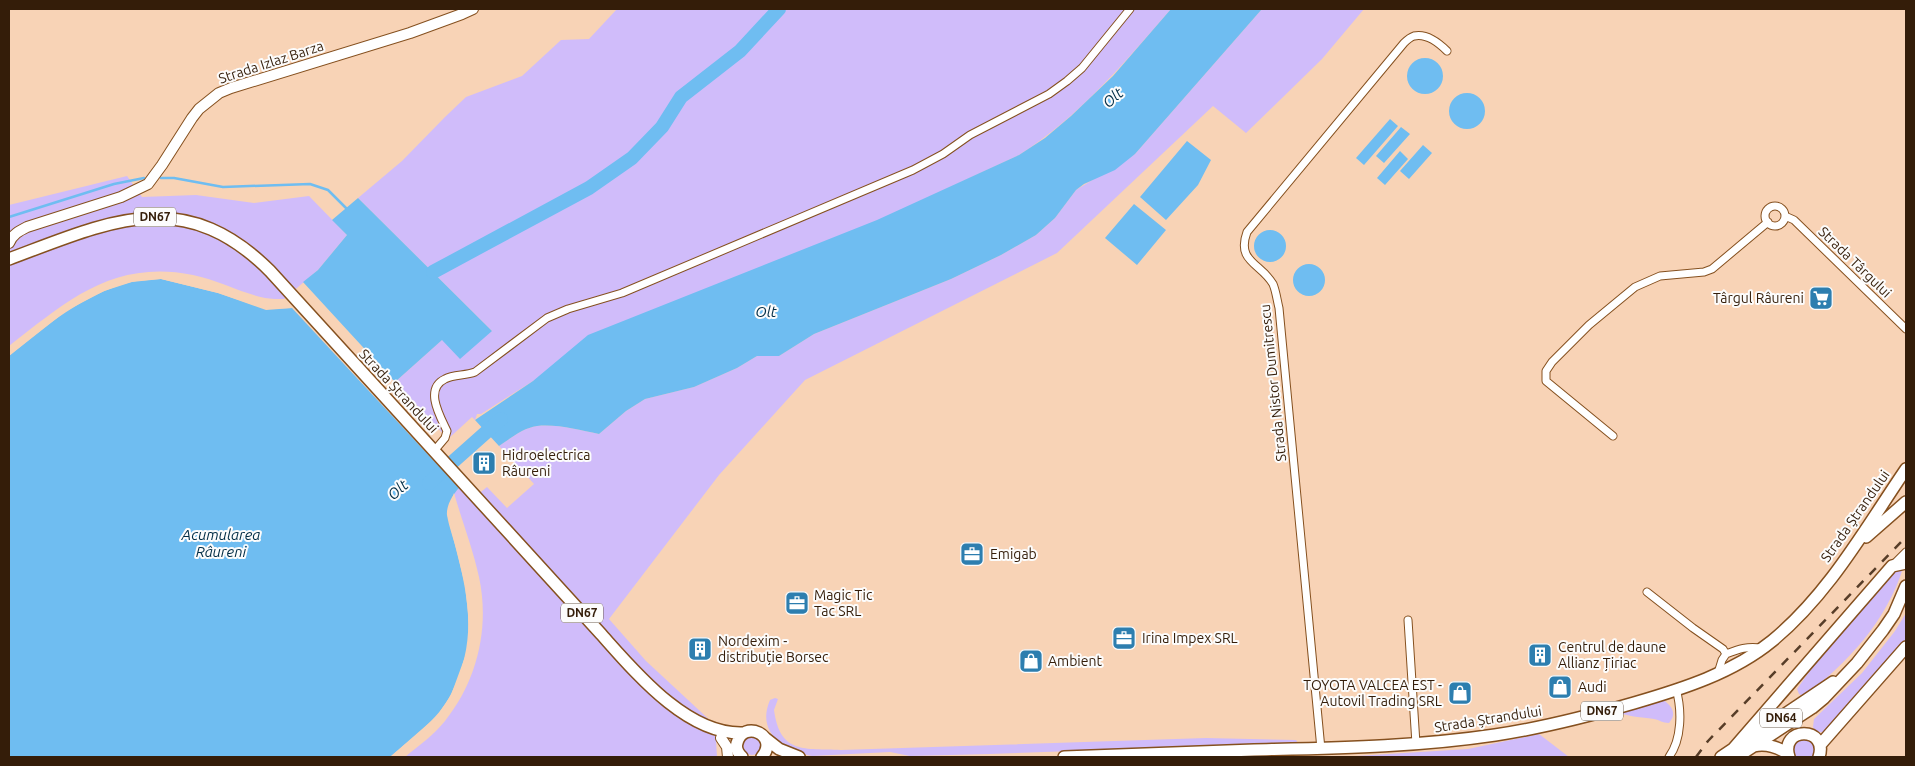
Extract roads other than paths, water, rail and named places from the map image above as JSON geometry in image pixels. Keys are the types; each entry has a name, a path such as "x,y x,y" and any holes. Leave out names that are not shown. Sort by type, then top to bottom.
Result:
{"main road":[{"name":"Strada Izlaz Barza","path":"9,243 12,237 27,227 121,197 148,184 192,118 219,93 239,85 410,33 473,9"},
{"name":"Strada Ștrandului","path":"9,259 110,223 140,218 172,218 201,224 230,238 258,259 290,293 638,674 666,700 710,728 721,738 735,756"},
{"name":"Strada Ștrandului","path":"1064,757 1299,753 1321,749 1416,744 1494,735 1551,724 1623,706 1676,689 1718,673 1761,648 1797,617 1857,545 1906,469"},
{"name":"DN67","path":"1857,545 1906,502"},
{"path":"1735,753 1787,688 1892,566 1906,563"},
{"name":"DN64","path":"1721,757 1753,746 1841,678 1857,663 1883,630 1894,614 1906,586"},
{"path":"1820,751 1906,647"},
{"path":"1787,688 1790,697 1807,706 1810,734"},
{"name":"DN64","path":"1735,753 1807,706"},
{"name":"Strada Ștrandului","path":"710,728 727,732 743,733 753,731 762,734 779,749 799,757"},
{"name":"Strada Ștrandului","path":"735,756 737,741 743,733"},
{"path":"1788,755 1787,747 1793,737 1804,733 1816,738 1820,751"},
{"path":"762,757 767,748 765,738"},
{"path":"1753,746 1760,744 1772,746 1788,755"}],"street":[{"path":"434,452 445,438 447,431 436,407 434,396 438,384 445,378 466,376 475,372 547,318 568,309 622,293 913,170 999,119 1049,94 1067,81 1082,68 1130,9"},
{"name":"Strada Nistor Dumitrescu","path":"1321,749 1279,308 1274,286 1262,270 1246,256 1244,242 1247,232 1404,43 1414,36 1424,37 1436,40 1447,51"},
{"path":"1774,206 1783,210 1785,216 1780,225 1773,226 1768,222 1766,214 1769,209 1774,206"},
{"name":"Strada Târgului","path":"1785,216 1798,224 1906,329"},
{"path":"1612,436 1546,381 1546,371 1552,362 1589,325 1635,287 1660,276 1704,272 1712,269 1768,222"},
{"path":"1892,566 1906,552"},
{"path":"1647,592 1693,628 1724,649 1726,654"},
{"path":"1408,620 1416,744"},
{"path":"1718,673 1726,654 1739,648 1761,648"},
{"path":"1669,757 1680,732 1676,689"}],"water":[{"name":"Olt","path":"1171,9 1262,9 1135,154 1115,170 1084,184 1076,190 1055,218 1036,235 1001,255 951,279 814,334 779,356 757,356 737,368 694,387 645,399 626,411 599,434 561,427 537,426 522,431 499,446 475,420 533,381 588,335 877,220 1019,155 1045,138 1113,76"},
{"path":"1425,58 1438,63 1443,76 1438,89 1425,94 1412,89 1407,76 1412,63"},
{"path":"1467,93 1480,98 1485,111 1480,124 1467,129 1454,124 1449,111 1454,98"},
{"path":"1390,119 1398,126 1364,165 1356,158"},
{"path":"1401,127 1410,134 1384,163 1376,156"},
{"path":"1187,141 1211,160 1198,185 1166,220 1140,197"},
{"path":"1423,145 1432,153 1409,179 1400,171"},
{"path":"1400,151 1408,159 1385,185 1377,178"},
{"path":"358,198 492,331 460,359 442,340 395,382 303,282 318,270 347,235 332,220"},
{"path":"1134,204 1166,230 1137,265 1105,238"},
{"path":"1270,230 1276,231 1281,235 1285,240 1285,252 1281,257 1276,261 1270,262 1264,261 1259,257 1255,252 1254,246 1255,240 1259,235 1264,231"},
{"path":"1309,264 1315,265 1320,269 1324,274 1324,286 1320,291 1315,295 1309,296 1303,295 1298,291 1294,286 1293,280 1294,274 1298,269 1303,265"},
{"name":"Acumularea Râureni","path":"161,279 218,293 266,309 292,308 459,488 450,500 447,515 465,589 468,624 464,658 459,676 446,703 424,728 390,757 9,757 9,356 66,312 97,294 131,282"}],"waterway":[{"path":"433,272 589,188 632,158 662,127 681,97 740,51 779,9"},
{"path":"9,217 114,184 144,178"},
{"path":"161,178 174,178 223,187 310,184 328,190 346,208"},
{"name":"Olt","path":"429,483 501,419"}],"railway":[{"path":"1696,757 1708,741 1906,537"}],"place":[{"name":"Târgul Râureni","path":"1821,298"},
{"name":"Hidroelectrica Râureni","path":"484,463"},
{"name":"Emigab","path":"972,554"},
{"name":"Magic Tic Tac SRL","path":"797,603"},
{"name":"Irina Impex SRL","path":"1124,638"},
{"name":"Nordexim - distribuție Borsec","path":"700,649"},
{"name":"Centrul de daune Allianz Țiriac","path":"1540,655"},
{"name":"Ambient","path":"1031,661"},
{"name":"Audi","path":"1560,687"},
{"name":"TOYOTA VALCEA EST - Autovil Trading SRL","path":"1460,693"}]}
